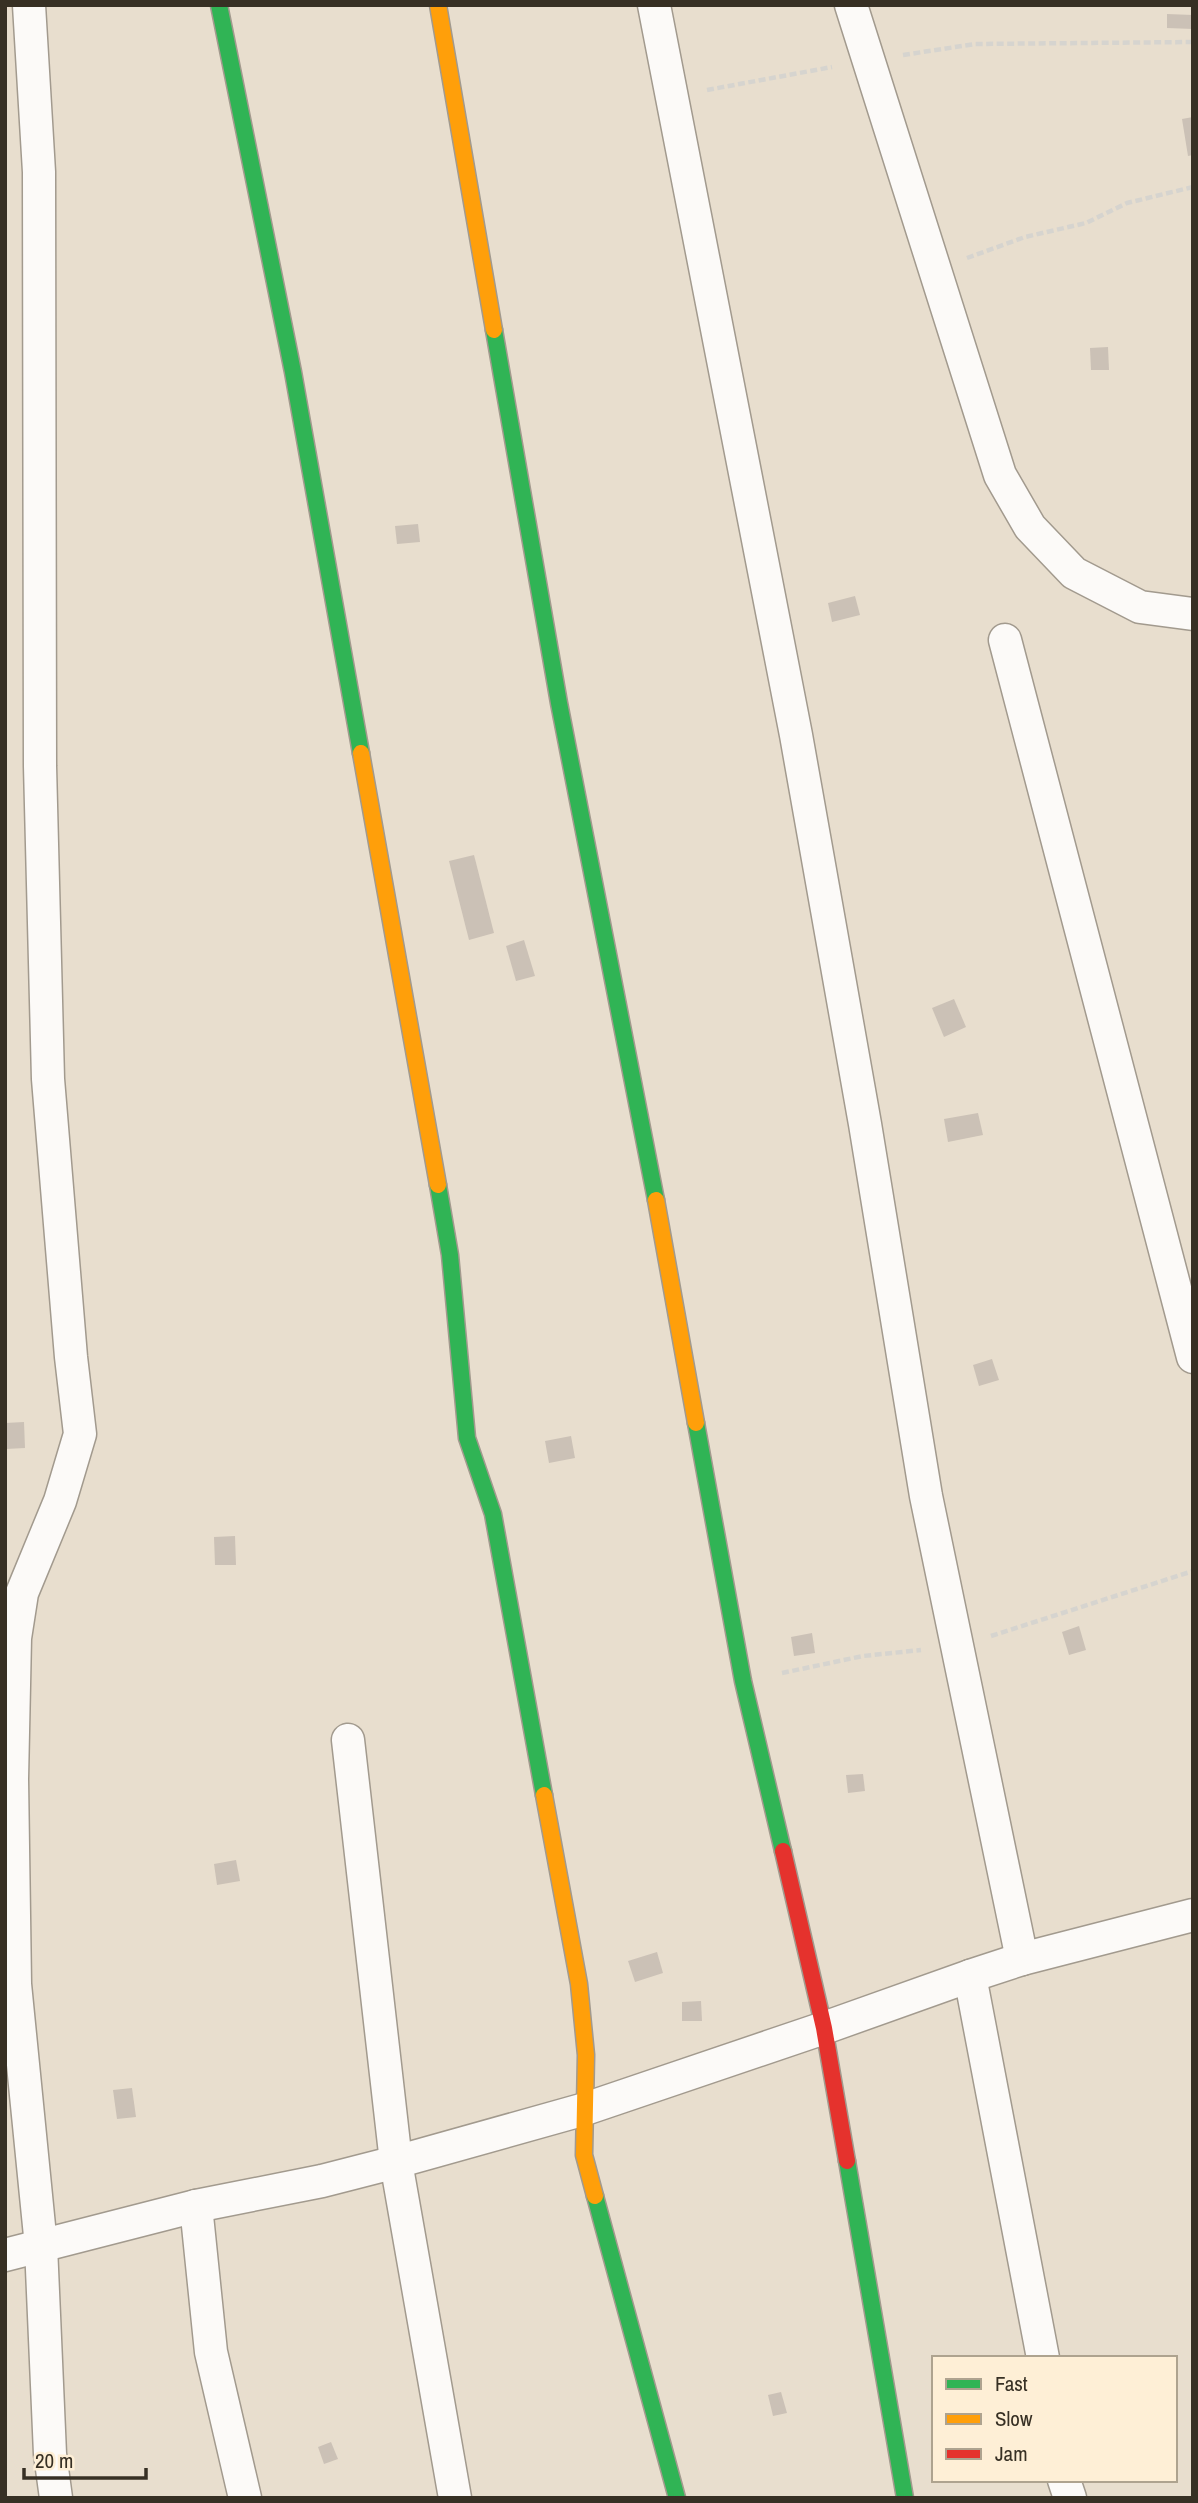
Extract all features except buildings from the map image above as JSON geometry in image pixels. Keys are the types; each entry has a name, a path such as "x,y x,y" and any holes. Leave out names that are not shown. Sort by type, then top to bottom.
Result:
{"street":[{"path":"29,5 40,172 40,766 48,1079 80,1434 60,1501 22,1593 15,1638 12,1779 15,1984 41,2246 50,2454 56,2498"},
{"path":"219,5 293,372 450,1255 467,1438 493,1514 579,1984 586,2055 584,2155 677,2498"},
{"path":"438,5 559,703 642,1115 743,1681 824,2028 905,2498"},
{"path":"654,5 796,735 926,1496 1022,1959"},
{"path":"851,5 1000,475 1030,527 1074,573 1140,607 1193,614"},
{"path":"1005,640 1193,1357"},
{"path":"348,1740 396,2162 455,2498"},
{"path":"5,2255 196,2206 396,2162 585,2109 1022,1959 1193,1914"},
{"path":"970,1976 1044,2356"},
{"path":"196,2206 211,2352 245,2498"}],"path":[{"path":"671,97 867,60 975,44 1193,43"},
{"path":"934,269 1025,237 1086,223 1127,203 1193,187"}],"traffic: fast":[{"path":"219,5 293,372 361,753"},
{"path":"494,330 559,703 656,1200"},
{"path":"438,1185 450,1255 467,1438 493,1514 544,1795"},
{"path":"696,1423 743,1681 783,1851"},
{"path":"847,2161 905,2498"},
{"path":"595,2196 677,2498"}],"traffic: slow":[{"path":"438,5 494,330"},
{"path":"361,753 438,1185"},
{"path":"656,1200 696,1423"},
{"path":"544,1795 579,1984 586,2055 584,2155 595,2196"}],"traffic: jam":[{"path":"783,1851 824,2028 847,2161"}]}
